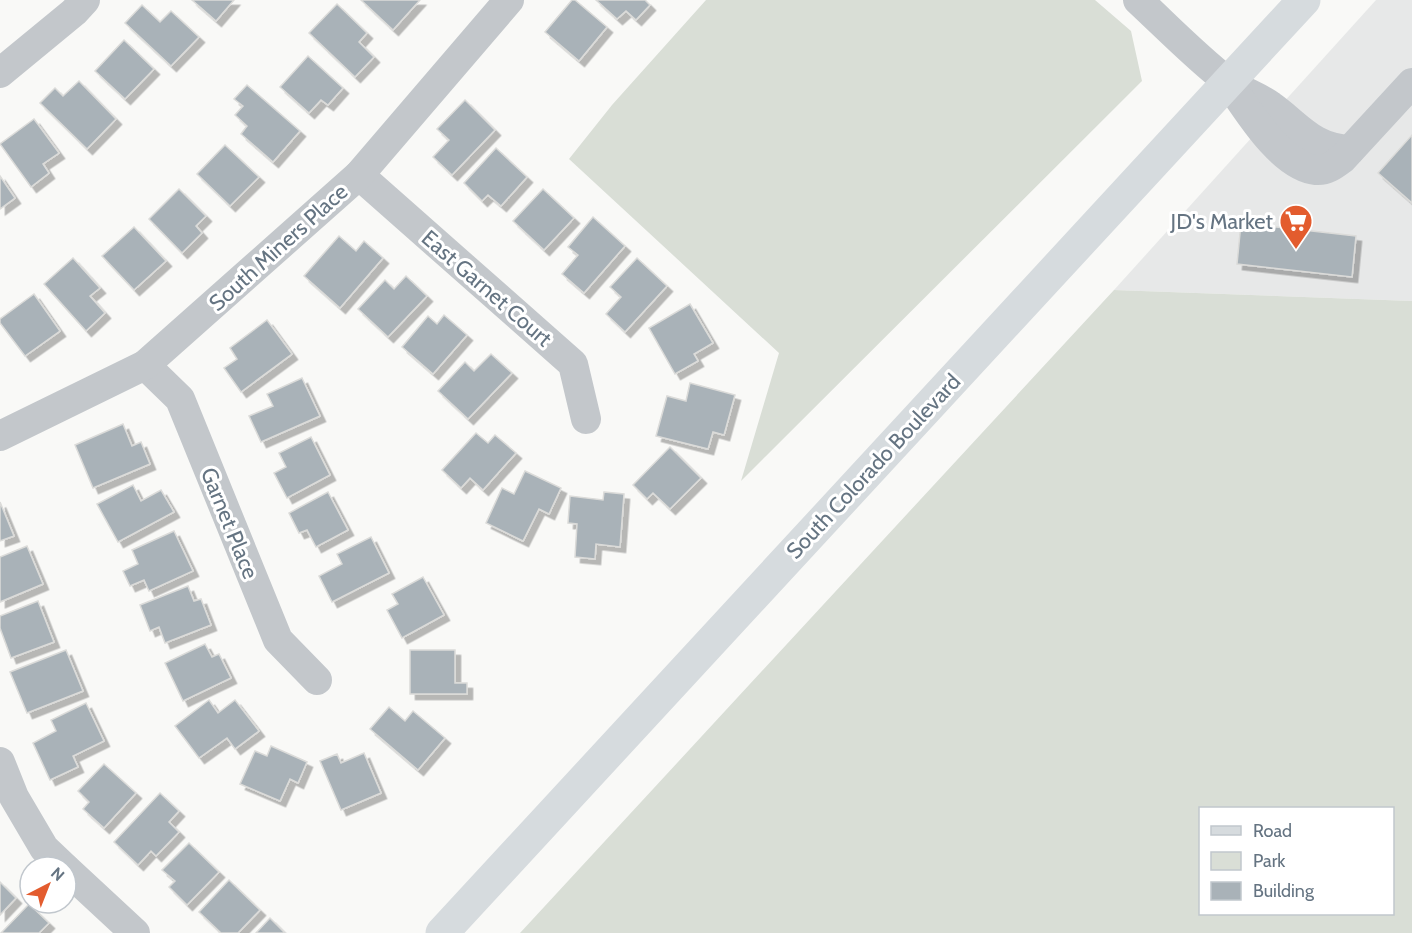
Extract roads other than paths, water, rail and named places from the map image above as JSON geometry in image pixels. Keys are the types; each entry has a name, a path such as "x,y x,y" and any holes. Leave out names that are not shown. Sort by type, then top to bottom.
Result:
{"main road":[{"name":"South Colorado Boulevard","path":"442,933 1304,0"}],"street":[{"path":"0,74 74,12 85,0"},
{"name":"South Miners Place","path":"0,436 145,365 359,175 509,0"},
{"path":"1138,0 1228,82 1270,105 1301,132 1328,147 1350,150 1412,83"},
{"name":"East Garnet Court","path":"359,175 573,364 586,418"},
{"name":"Garnet Place","path":"145,365 180,399 278,640 317,680"},
{"path":"0,762 14,797 44,848 51,855"},
{"path":"78,880 135,933"}],"place":[{"name":"JD's Market","path":"1296,250"}]}
